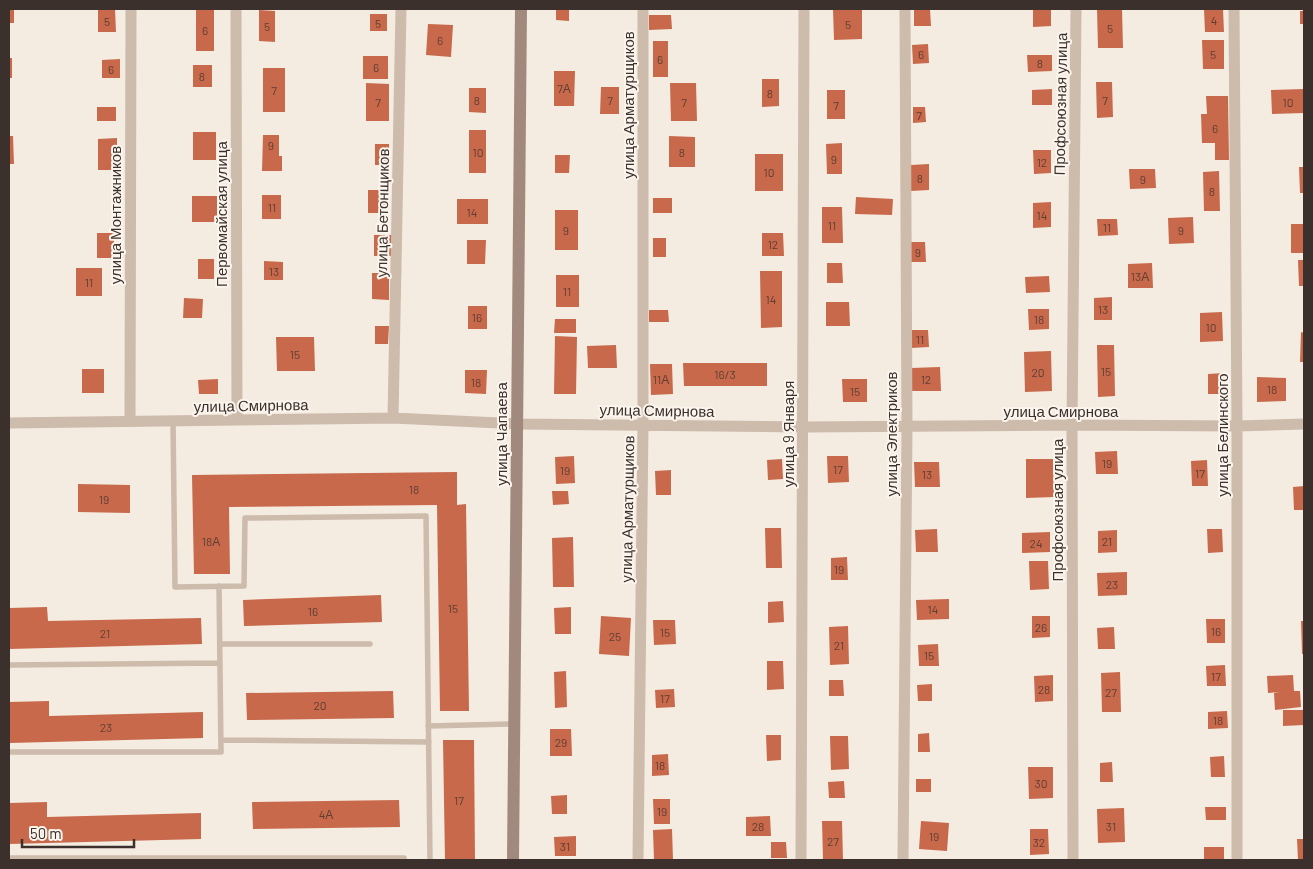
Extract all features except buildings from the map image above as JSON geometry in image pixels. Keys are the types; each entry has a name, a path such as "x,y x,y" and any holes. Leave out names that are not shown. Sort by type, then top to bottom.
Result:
{"street":[{"name":"улица Монтажников","path":"130,421 131,9"},
{"name":"Первомайская улица","path":"236,9 237,420"},
{"name":"улица Бетонщиков","path":"393,418 401,9"},
{"name":"улица Чапаева","path":"513,860 521,9"},
{"name":"улица Арматурщиков","path":"638,860 643,425 642,9"},
{"name":"улица 9 Января","path":"801,860 804,9"},
{"name":"улица Электриков","path":"903,860 907,427 905,9"},
{"name":"Профсоюзная улица","path":"1073,860 1072,425 1076,9"},
{"name":"улица Белинского","path":"1234,9 1237,426 1237,860"},
{"name":"улица Смирнова","path":"9,423 393,418 518,424 804,427 1237,426 1304,424"}],"lane":[{"path":"173,420 175,587 244,586 245,518 426,516 430,860"},
{"path":"9,752 221,752 219,586"},
{"path":"220,644 370,644"},
{"path":"9,665 220,663"},
{"path":"428,726 514,724"},
{"path":"221,740 429,742"},
{"path":"9,858 404,858 404,860"}]}
